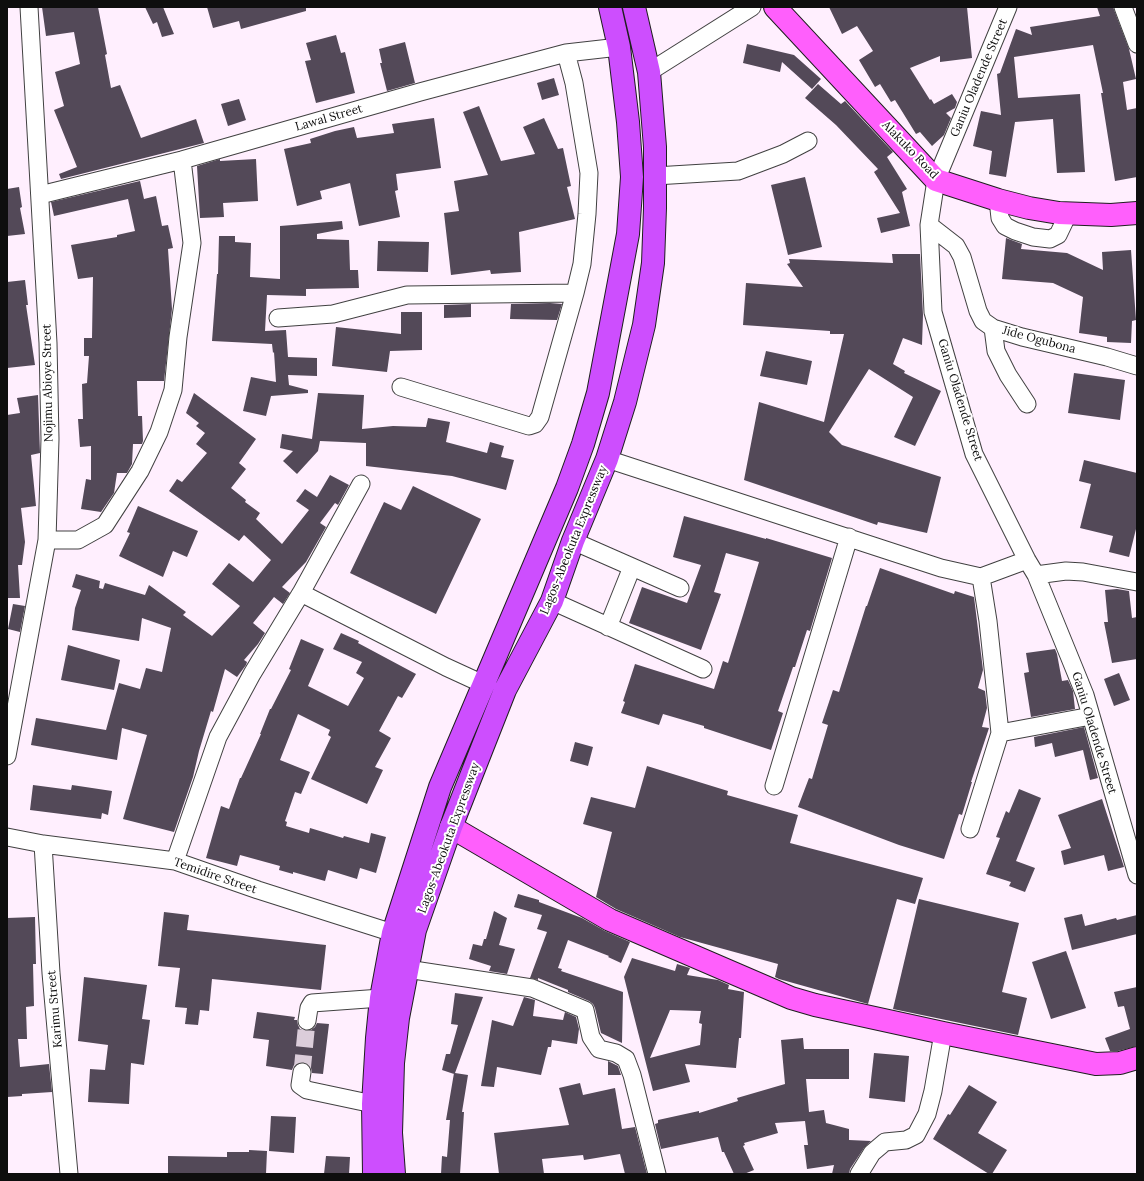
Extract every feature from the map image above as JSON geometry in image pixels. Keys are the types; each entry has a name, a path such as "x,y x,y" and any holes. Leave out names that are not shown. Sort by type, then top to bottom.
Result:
{"highway":[{"name":"Lagos-Abeokuta Expressway","path":"374,1174 373,1104 377,1038 381,998 393,933 440,787 567,488 583,444 598,393 628,234 632,177 628,122 619,47 610,7"},
{"name":"Lagos-Abeokuta Expressway","path":"394,1174 391,1133 393,1063 398,1018 415,930 451,827 505,690 552,601 573,541 607,459 625,402 644,325 653,263 655,147 649,72 634,7"}],"main road":[{"name":"Alakuko Road","path":"776,7 936,180 998,200 1029,208 1068,214 1111,215 1137,213"},
{"path":"451,827 610,920 792,998 815,1005 943,1033 1096,1064 1120,1063 1137,1058"}],"street":[{"name":"Nojimu Abioye Street","path":"7,756 47,540 50,439 48,350 29,7"},
{"path":"649,72 752,7"},
{"name":"Ganiu Oladende Street","path":"1008,7 936,180 929,225 933,312 974,454 1036,575 1085,695 1137,875"},
{"path":"1123,7 1137,44"},
{"name":"Lawal Street","path":"40,195 182,160 420,92 566,53 619,47"},
{"path":"401,387 529,426 535,424 540,417 582,264 587,214 589,173 574,83 566,53"},
{"path":"655,176 738,172 782,154 808,141"},
{"path":"47,540 78,540 104,525 140,471 159,432 173,390 178,337 192,244 182,160"},
{"name":"Jide Ogubona","path":"929,225 956,246 962,257 978,311 983,321 993,328 1022,337 1107,357 1137,366"},
{"path":"278,318 333,314 406,295 575,293"},
{"path":"993,328 996,351 1008,375 1027,404"},
{"path":"607,459 941,568 981,577 1027,560"},
{"path":"175,861 218,737 252,674 301,593 361,484"},
{"path":"774,786 849,537"},
{"path":"573,541 680,588"},
{"path":"608,628 632,567"},
{"path":"1036,575 1066,571 1083,572 1137,582"},
{"path":"970,829 1000,732 988,621 981,577"},
{"path":"301,593 446,667 483,684"},
{"path":"552,601 608,628 703,669"},
{"path":"1000,732 1091,716"},
{"name":"Temidire Street","path":"7,837 43,844 175,861 258,890 393,933"},
{"name":"Karimu Street","path":"43,844 69,1174"},
{"path":"407,969 532,988 585,1010 591,1037 598,1049 616,1053 626,1059 632,1075 657,1174"},
{"path":"307,1021 309,1008 312,1003 381,998"},
{"path":"859,1174 872,1153 884,1142 906,1140 916,1135 927,1114 933,1091 943,1033"},
{"path":"302,1072 300,1085 307,1090 373,1104"}],"building":[{"path":"42,7 98,7 107,54 105,55 111,88 120,85 141,138 196,119 204,143 61,179 59,174 77,167 54,110 64,106 55,72 80,64 74,32 46,36"},
{"path":"145,7 163,7 174,34 162,37 157,22 153,24"},
{"path":"207,7 306,7 306,11 241,29 239,21 213,28"},
{"path":"829,7 967,7 972,58 940,62 940,56 910,68 934,104 952,94 957,102 955,108 946,113 951,118 944,135 932,146 920,132 916,134 895,100 891,102 880,84 875,87 859,60 873,51 857,26 842,34"},
{"path":"1097,7 1113,7 1129,49 1136,79 1123,82 1127,110 1137,108 1137,177 1115,181 1101,93 1103,93 1093,45 1014,57 1018,98 1080,94 1085,172 1057,173 1053,119 1015,122 1006,177 989,174 992,151 973,146 981,111 1001,115 997,74 1000,73 1016,29 1032,35 1030,27 1100,16"},
{"path":"336,35 341,53 345,52 355,93 316,103 305,61 311,60 306,43"},
{"path":"405,42 415,83 387,91 380,63 382,63 379,49"},
{"path":"747,44 794,55 821,79 812,89 782,62 780,72 743,63"},
{"path":"554,78 559,95 542,100 537,83"},
{"path":"818,84 841,104 845,101 893,152 887,157 907,189 902,192 910,226 881,233 877,218 900,213 874,172 878,169 836,125 805,98"},
{"path":"239,99 246,120 228,126 221,104"},
{"path":"479,106 501,161 535,154 523,127 544,118 558,149 563,148 571,186 567,187 575,219 519,232 521,272 491,274 490,270 451,275 444,213 459,211 454,181 488,175 463,112"},
{"path":"434,118 441,168 396,174 398,190 395,191 400,217 359,226 350,183 320,191 322,199 297,206 284,149 311,143 310,139 354,127 357,138 394,133 392,124"},
{"path":"220,159 220,161 256,159 258,201 223,203 224,217 200,218 197,166"},
{"path":"805,177 822,247 788,255 771,185"},
{"path":"140,181 144,199 156,196 162,226 168,225 173,248 168,249 172,309 164,381 137,381 138,416 142,416 143,441 142,444 133,444 132,464 127,473 117,473 114,493 101,512 81,509 86,479 91,480 91,446 80,447 78,419 83,419 82,384 87,383 89,356 84,356 84,338 92,338 93,277 78,279 71,245 117,237 117,235 135,231 128,199 54,216 51,202"},
{"path":"19,187 22,207 20,208 25,234 7,236 7,189"},
{"path":"342,221 343,229 317,234 317,239 349,240 350,270 358,270 359,288 306,289 306,296 267,295 265,331 286,330 288,357 317,358 317,376 288,375 289,385 308,390 308,393 271,396 266,416 243,411 251,377 276,382 274,352 273,353 272,344 212,341 218,274 219,236 235,236 235,242 251,243 250,277 280,279 280,226"},
{"path":"1006,238 1022,244 1021,249 1067,253 1103,270 1102,252 1131,250 1136,320 1132,321 1131,343 1107,342 1107,337 1079,333 1083,297 1053,283 1002,279"},
{"path":"378,241 429,242 428,272 377,271"},
{"path":"892,254 920,254 923,315 922,345 903,338 893,364 905,371 904,373 941,391 915,446 894,437 913,397 869,369 829,432 842,445 941,477 927,533 878,522 877,525 744,480 759,402 824,422 844,334 830,334 830,331 743,325 746,283 803,287 787,264 790,263 789,259 893,263"},
{"path":"25,280 28,305 26,305 35,365 7,368 7,282"},
{"path":"471,304 471,317 444,318 444,305"},
{"path":"511,304 562,304 557,320 510,319"},
{"path":"401,312 422,312 422,350 390,351 387,372 332,366 336,327 401,334"},
{"path":"766,351 812,361 807,385 760,376"},
{"path":"1074,373 1125,380 1120,420 1068,413"},
{"path":"194,393 256,439 239,463 246,469 231,488 246,500 245,502 260,513 256,519 282,544 309,510 296,501 305,489 317,497 330,475 349,485 338,505 335,503 320,523 326,527 306,562 282,587 290,593 283,604 274,597 253,623 265,633 258,644 244,660 247,662 246,665 237,677 225,669 213,712 211,711 199,751 193,777 174,832 123,819 147,735 122,728 117,760 31,745 36,718 106,730 119,683 140,689 146,668 162,672 171,628 142,618 139,641 72,630 75,608 81,590 72,587 76,574 100,581 99,588 103,589 105,583 145,595 149,585 186,612 183,615 212,636 240,606 212,584 229,563 253,582 271,560 244,535 239,541 169,491 177,479 182,482 207,453 196,444 205,433 196,426 199,423 186,413"},
{"path":"318,393 364,395 362,429 393,426 426,427 428,418 450,422 446,442 487,453 490,442 504,446 501,457 514,460 506,490 452,476 366,466 366,443 320,441 318,451 297,474 283,461 293,451 280,448 282,434 312,439"},
{"path":"38,395 40,453 31,455 36,506 21,508 25,542 22,565 18,565 20,598 7,598 7,415 20,413 17,398"},
{"path":"1084,460 1137,473 1137,525 1129,557 1109,552 1113,536 1080,528 1091,484 1079,481"},
{"path":"413,486 481,519 436,614 350,573 384,502 401,510"},
{"path":"138,506 198,531 187,557 173,551 163,577 119,556 130,533 127,532"},
{"path":"684,516 766,538 832,558 810,631 807,630 778,711 783,713 771,750 704,728 704,726 663,714 659,725 621,713 625,702 623,701 635,664 714,689 723,661 728,663 759,562 726,553 714,592 721,594 701,650 629,623 642,587 687,603 701,565 673,557"},
{"path":"880,568 954,594 955,591 974,597 983,670 978,688 985,691 987,708 982,727 989,728 962,815 959,814 944,859 899,845 798,807 809,778 812,779 828,725 822,723 833,690 839,692 866,606"},
{"path":"1117,589 1129,591 1132,618 1137,617 1137,659 1112,663 1104,622 1108,622 1105,590"},
{"path":"13,604 25,606 20,632 8,629"},
{"path":"341,633 359,641 358,643 416,674 402,698 398,696 379,731 391,738 375,767 383,770 367,804 311,779 331,737 328,735 330,730 298,714 280,760 310,772 301,794 295,792 285,821 287,822 286,826 309,833 310,828 343,838 344,836 369,843 371,833 386,837 376,873 360,868 357,879 328,870 325,881 293,872 293,874 279,870 280,866 240,855 237,866 206,858 221,806 229,809 240,778 261,734 270,709 291,670 289,669 301,639 324,649 308,686 348,706 364,678 356,673 362,662 333,649"},
{"path":"68,645 120,660 114,690 61,680"},
{"path":"1055,649 1062,681 1068,680 1073,691 1075,709 1031,717 1024,673 1029,672 1026,653"},
{"path":"1119,673 1130,700 1114,706 1104,679"},
{"path":"1084,727 1098,778 1090,780 1083,750 1055,757 1052,743 1035,747 1034,737"},
{"path":"575,742 593,747 588,766 570,761"},
{"path":"647,766 728,791 727,795 798,815 790,843 923,878 915,904 897,899 868,1004 779,979 775,977 778,964 680,937 616,909 596,897 612,832 583,824 591,797 635,808"},
{"path":"33,785 71,790 72,785 112,791 108,815 102,813 101,819 30,810"},
{"path":"1019,789 1041,798 1016,861 1035,868 1025,892 1009,886 1011,882 986,874 1000,838 996,837 1006,811 1009,813"},
{"path":"1102,799 1124,867 1108,871 1104,855 1064,865 1061,851 1071,848 1058,815"},
{"path":"518,894 539,900 539,902 582,918 605,931 630,942 621,963 608,957 609,956 568,940 558,968 562,969 561,971 623,992 622,1043 601,1033 595,1008 589,1001 568,992 568,990 538,978 538,980 530,978 547,932 537,929 542,915 514,907"},
{"path":"919,899 1019,923 1002,992 1027,998 1018,1035 893,1009"},
{"path":"494,911 507,918 499,945 515,949 507,974 489,971 491,966 469,959 473,944 482,946 484,939 486,939"},
{"path":"164,912 189,915 187,930 326,945 321,990 212,979 209,1011 200,1010 198,1025 185,1024 187,1008 175,1007 180,968 158,966"},
{"path":"1082,914 1085,926 1116,918 1117,920 1137,915 1137,934 1072,950 1064,918"},
{"path":"35,917 36,964 33,964 34,1006 26,1007 27,1039 18,1039 20,1067 49,1064 52,1092 22,1094 22,1096 7,1097 7,918"},
{"path":"1066,951 1086,1008 1051,1019 1032,962"},
{"path":"632,958 675,971 677,964 690,968 687,975 718,980 729,985 728,989 744,992 741,1038 739,1038 736,1068 685,1064 690,1082 653,1091 624,977","holes":["670,1010 701,1011 699,1023 702,1024 700,1045 650,1058"]},
{"path":"84,977 147,985 142,1019 150,1020 144,1065 131,1063 129,1104 88,1102 90,1069 105,1070 108,1045 78,1041"},
{"path":"1137,987 1137,1046 1118,1051 1110,1051 1105,1038 1130,1029 1124,1006 1118,1007 1114,992"},
{"path":"455,993 483,997 455,1073 468,1075 462,1112 464,1112 460,1174 441,1174 442,1156 447,1157 450,1120 446,1120 454,1074 442,1070 446,1054 450,1054 458,1025 451,1024"},
{"path":"524,997 535,1000 533,1016 563,1020 565,1012 576,1017 579,1029 577,1044 552,1040 551,1047 548,1047 541,1075 497,1067 494,1087 481,1086 492,1020 513,1026"},
{"path":"257,1012 295,1017 294,1020 297,1020 300,1029 305,1031 311,1030 317,1023 329,1024 323,1074 312,1073 309,1064 303,1062 294,1065 292,1070 266,1066 269,1040 253,1038"},
{"path":"803,1038 804,1049 849,1049 849,1079 806,1079 809,1112 824,1110 826,1123 849,1129 849,1140 871,1141 864,1148 850,1169 849,1174 832,1174 834,1165 807,1169 804,1145 808,1145 805,1121 775,1123 778,1133 744,1143 745,1145 743,1146 754,1170 744,1174 734,1174 724,1152 722,1152 718,1137 661,1149 655,1124 658,1123 658,1120 699,1111 699,1113 738,1101 737,1098 785,1084 781,1040"},
{"path":"874,1053 909,1056 905,1102 869,1098"},
{"path":"608,1061 618,1066 621,1075 608,1075"},
{"path":"580,1083 583,1095 615,1088 622,1129 635,1127 647,1174 625,1174 620,1154 584,1160 583,1155 542,1159 544,1174 499,1174 494,1133 569,1125 559,1088"},
{"path":"969,1085 997,1102 978,1133 1007,1150 992,1174 989,1174 933,1139 948,1114 950,1115"},
{"path":"271,1116 296,1117 294,1153 269,1151"},
{"path":"249,1150 267,1151 266,1174 168,1174 168,1156 227,1157 227,1152 249,1152"},
{"path":"326,1156 350,1157 349,1174 324,1174"}],"tunnel":[{"path":"302,1072 307,1021"}]}
